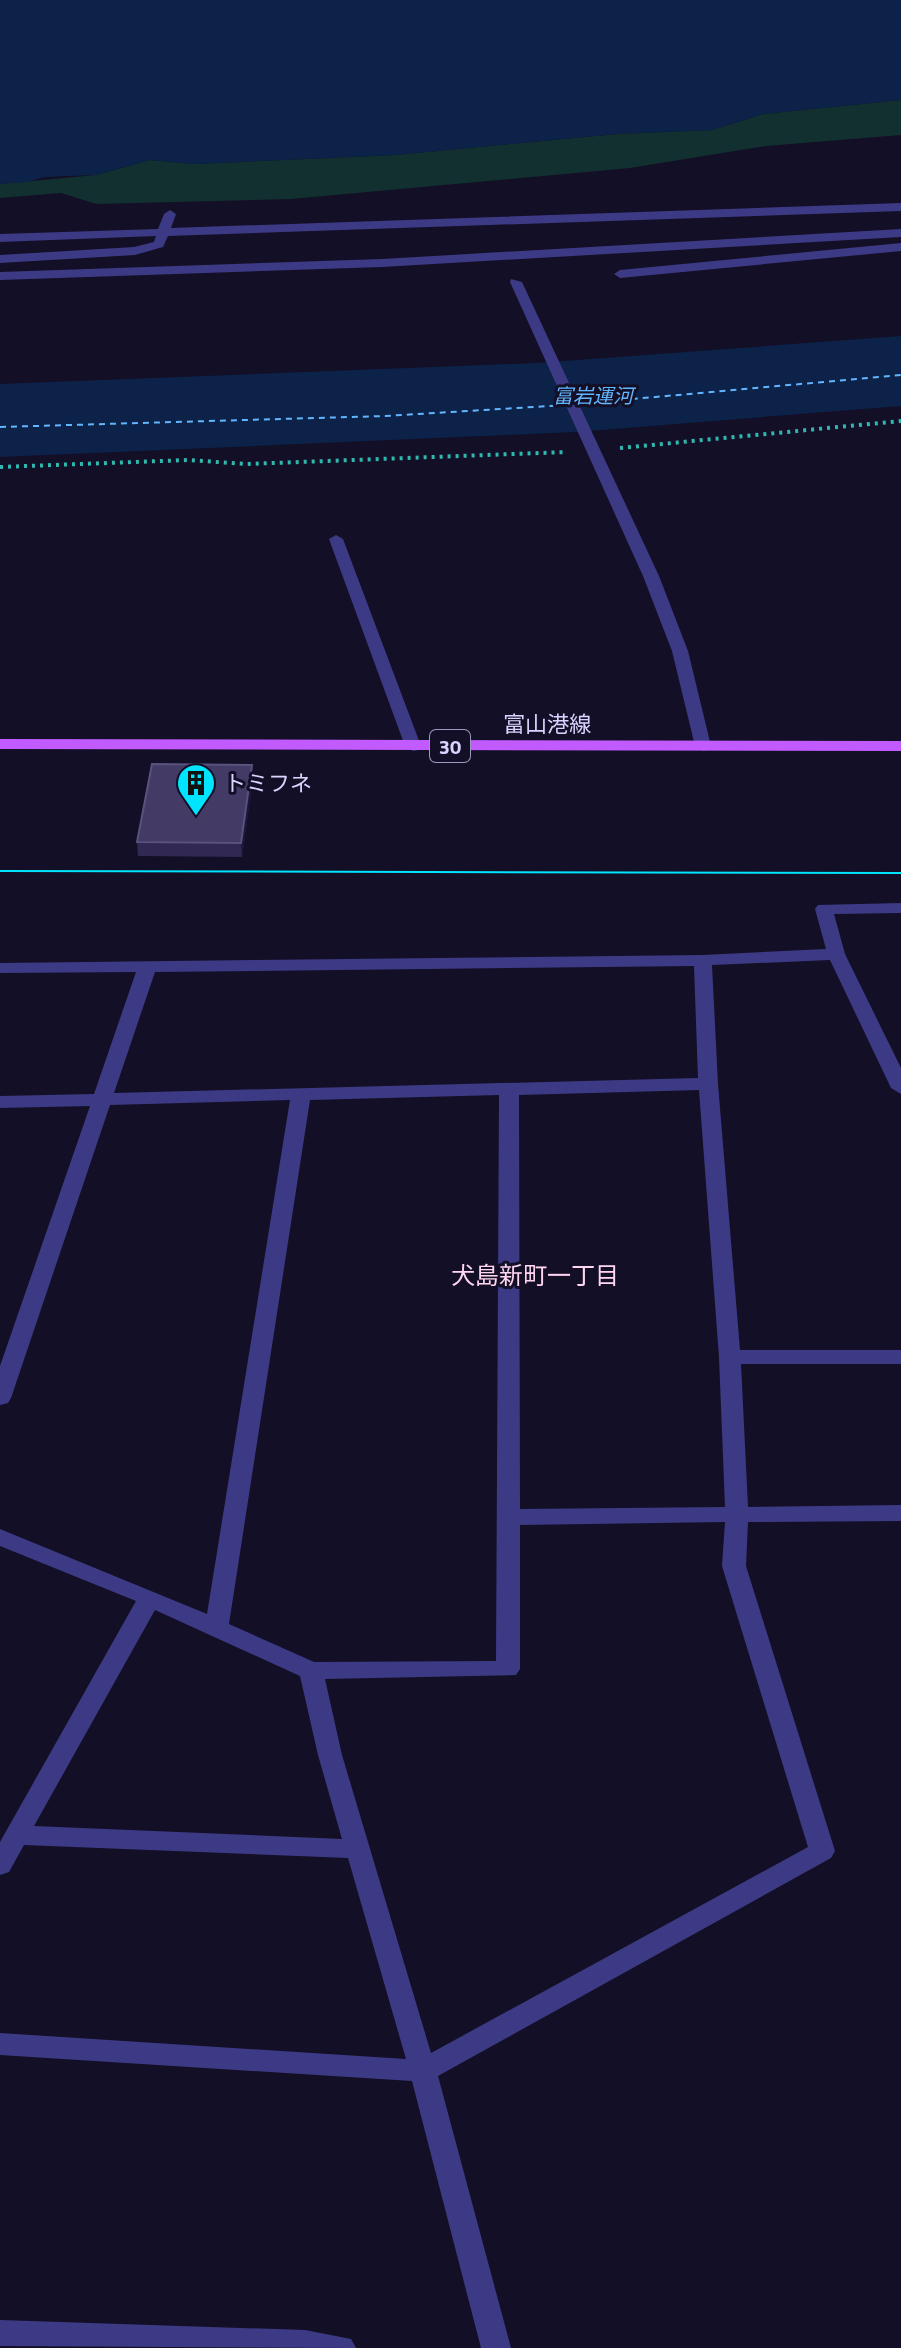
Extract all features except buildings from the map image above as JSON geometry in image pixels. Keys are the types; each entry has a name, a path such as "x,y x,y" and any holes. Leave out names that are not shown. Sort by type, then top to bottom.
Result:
{"main road":[{"name":"富山港線","path":"0,744 901,746"}],"street":[{"path":"0,238 164,235 901,207"},
{"path":"0,259 135,251 159,244 170,214"},
{"path":"0,276 382,263 901,233"},
{"path":"620,274 901,247"},
{"path":"516,282 651,576 680,651 703,746"},
{"path":"336,539 413,746"},
{"path":"901,908 824,909 836,954 901,1088"},
{"path":"0,968 703,960 836,954"},
{"path":"0,2044 423,2071 822,1851 734,1566 737,1513 730,1357 708,1084 703,960"},
{"path":"0,1398 147,967"},
{"path":"0,1102 708,1084"},
{"path":"0,1537 150,1598 311,1671 508,1669 509,1091"},
{"path":"217,1628 301,1094"},
{"path":"730,1357 901,1357"},
{"path":"509,1517 901,1513"},
{"path":"0,1865 150,1598"},
{"path":"311,1671 330,1755 423,2071 496,2348"},
{"path":"17,1835 357,1849"},
{"path":"0,2333 305,2343 341,2348"}],"path":[{"path":"0,467 188,460 246,464 595,451 901,421"}],"green space":[{"path":"901,100 901,135 766,146 630,168 291,199 96,204 61,193 0,198 0,184 96,175 150,160 194,164 395,155 616,134 712,130 763,114"}],"water":[{"path":"0,0 901,0 901,100 763,114 712,130 616,134 395,155 194,164 150,160 96,175 45,177 0,184"},
{"name":"富岩運河","path":"901,336 901,406 576,432 0,457 0,384 537,363"}],"ferry route":[{"path":"577,404 901,375"},
{"path":"0,427 385,416 566,405"}],"tram line":[{"path":"0,871 901,873"}],"place":[{"name":"トミフネ","path":"196,817"}],"district":[{"name":"犬島新町一丁目","path":"535,1275"}]}
